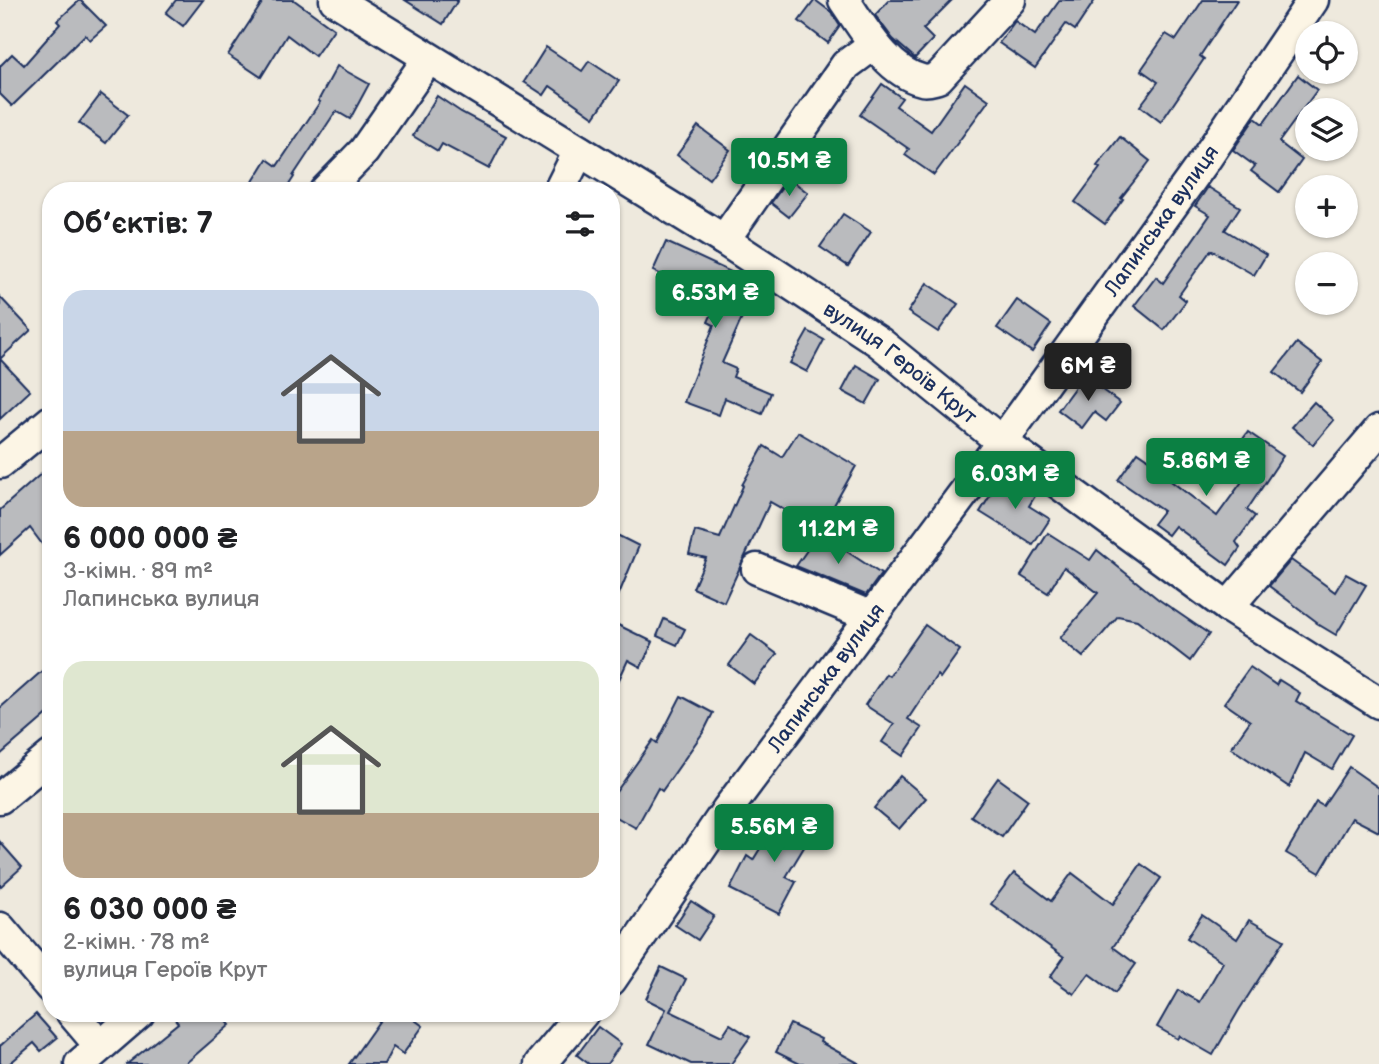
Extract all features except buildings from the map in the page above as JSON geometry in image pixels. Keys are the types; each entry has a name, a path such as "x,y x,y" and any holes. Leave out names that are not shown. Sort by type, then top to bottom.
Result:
{"street":[{"name":"вулиця Героїв Крут","path":"335,0 724,240 879,342 1002,442 1228,607 1379,703"},
{"path":"844,0 873,45 906,73 924,81 938,78 1010,0"},
{"name":"Лапинська вулиця","path":"620,967 727,810 1002,442 1205,160 1313,0"},
{"path":"724,240 846,65 873,45"},
{"path":"333,182 364,151 428,59"},
{"path":"564,182 579,151"},
{"path":"0,463 42,428"},
{"path":"1228,607 1379,430"},
{"path":"757,569 873,617"},
{"path":"0,798 42,763"},
{"path":"0,928 42,977"},
{"path":"76,1022 90,1055 128,1022"},
{"path":"540,1064 575,1022"}]}
